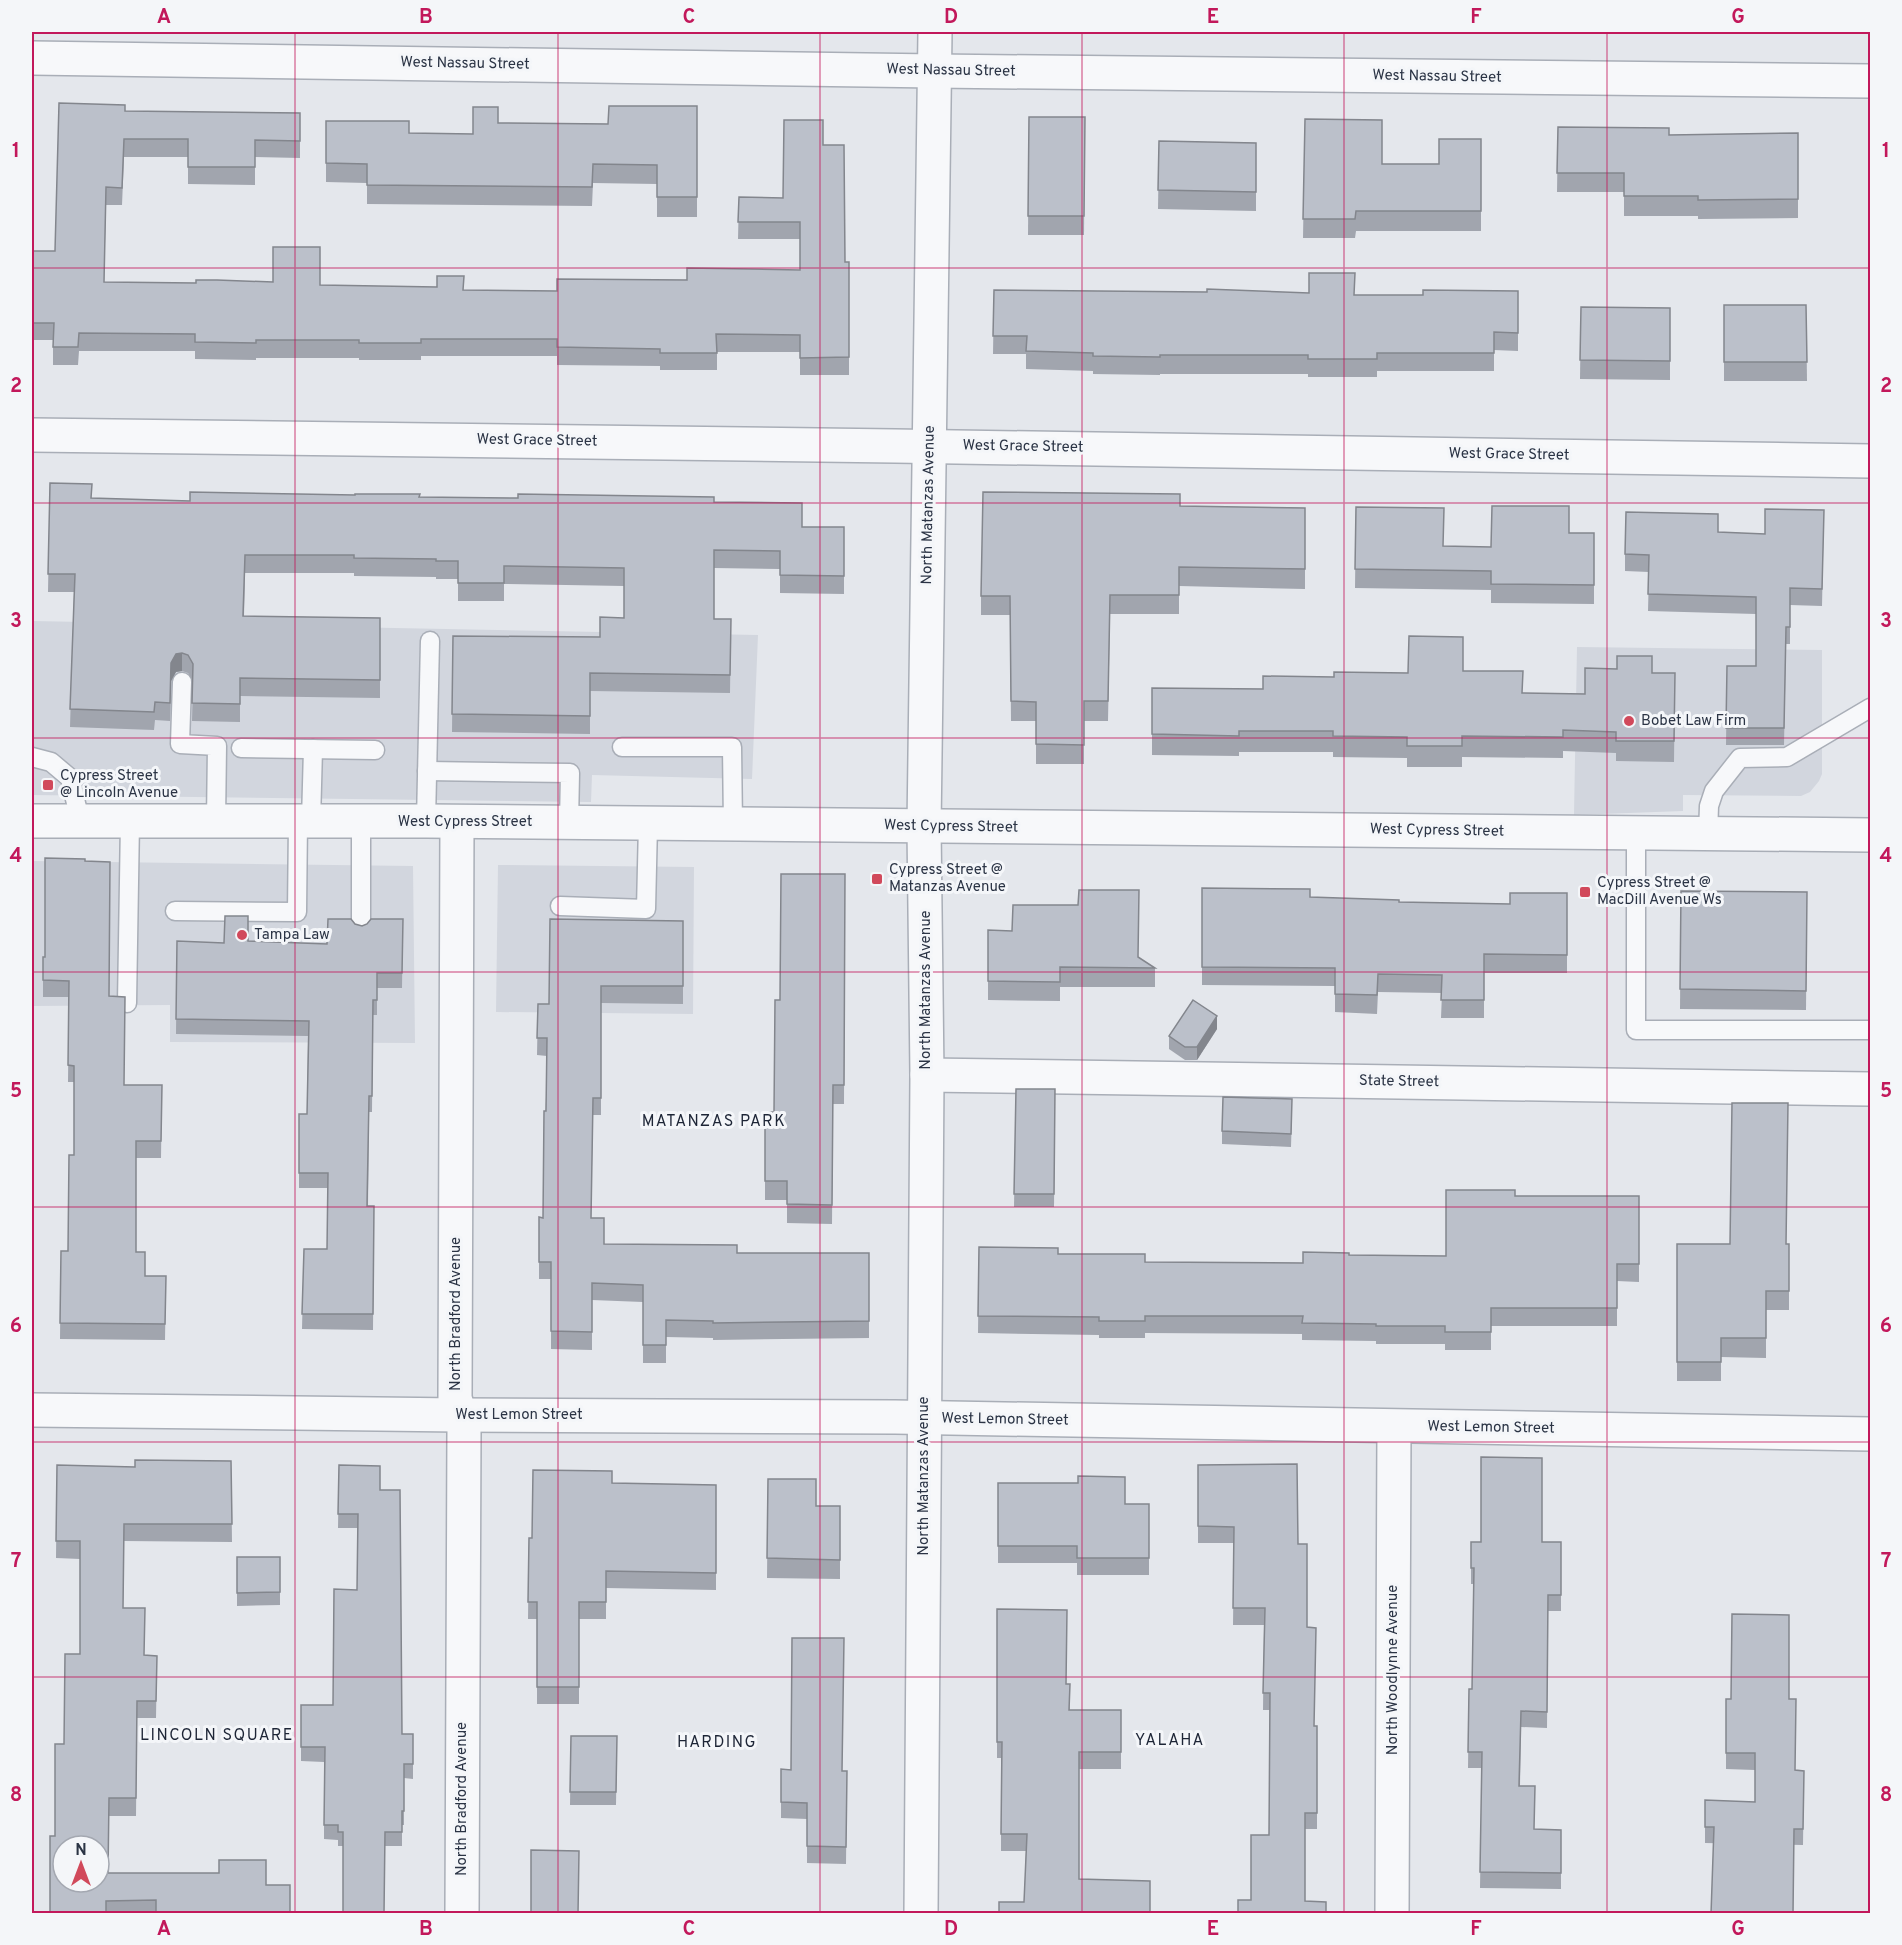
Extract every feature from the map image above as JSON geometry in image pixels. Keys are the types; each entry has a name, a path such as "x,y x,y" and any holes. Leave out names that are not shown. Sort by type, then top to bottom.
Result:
{"street":[{"name":"North Matanzas Avenue","path":"921,1914 927,1075 924,827 935,32"},
{"name":"West Nassau Street","path":"32,58 1870,81"},
{"name":"West Grace Street","path":"32,435 1870,461"},
{"name":"West Cypress Street","path":"32,820 441,821 1870,836"},
{"name":"North Bradford Avenue","path":"441,821 455,1398 464,1429 462,1914"},
{"name":"State Street","path":"927,1075 1870,1089"},
{"name":"West Lemon Street","path":"32,1410 895,1417 1870,1434"},
{"name":"North Woodlynne Avenue","path":"1392,1914 1394,1427"}],"lane":[{"path":"430,641 427,771 441,821"},
{"path":"182,682 180,744 217,746 216,820"},
{"path":"1708,834 1709,806 1714,791 1740,758 1787,757 1870,708"},
{"path":"622,747 732,747 733,825"},
{"path":"241,748 375,750"},
{"path":"175,911 297,912 304,820 313,749"},
{"path":"32,757 51,762 70,778 80,820"},
{"path":"427,771 570,773 569,823"},
{"path":"127,1003 130,820"},
{"path":"361,821 361,930"},
{"path":"560,906 646,909 648,824"},
{"path":"1636,833 1636,1030 1870,1030"}],"shaded area":[{"path":"32,621 758,635 752,779 592,775 591,802 32,795"},
{"path":"1577,647 1822,650 1822,774 1819,781 1810,792 1801,796 1683,795 1683,811 1574,815"},
{"path":"32,861 413,866 415,1043 170,1042 170,1005 32,1006"},
{"path":"498,865 694,867 693,1014 496,1012"}],"building":[{"path":"59,103 125,105 125,111 300,113 300,141 255,140 255,167 188,167 188,139 124,139 122,188 106,187 104,282 196,283 196,280 217,280 273,282 273,247 320,247 320,285 437,287 437,276 464,276 463,290 557,291 557,279 687,280 687,268 800,270 800,222 738,222 739,197 783,198 784,120 823,120 823,145 844,145 845,262 849,262 849,357 800,358 800,335 716,334 717,353 660,353 660,349 557,347 557,339 421,339 421,343 359,343 359,340 256,340 256,343 195,342 195,334 79,333 78,347 53,347 54,323 32,323 32,251 55,251"},
{"path":"609,106 697,106 697,197 657,197 657,165 593,164 592,187 367,185 367,164 326,163 326,121 409,121 409,133 473,134 473,107 498,107 498,123 608,124"},
{"path":"1029,117 1085,117 1084,216 1028,216"},
{"path":"1305,119 1382,120 1382,164 1439,164 1439,139 1481,139 1481,211 1356,211 1355,219 1303,219"},
{"path":"1558,127 1669,128 1669,135 1798,133 1798,199 1698,200 1698,196 1624,196 1624,173 1557,173"},
{"path":"1159,141 1256,143 1256,192 1158,190"},
{"path":"1309,273 1355,273 1354,295 1423,295 1423,290 1518,291 1518,333 1494,332 1494,353 1377,353 1377,359 1308,359 1308,355 1093,356 1093,353 1026,351 1027,336 993,336 994,290 1207,292 1207,289 1309,293"},
{"path":"1724,305 1806,305 1807,362 1724,362"},
{"path":"1581,307 1670,308 1670,361 1580,360"},
{"path":"50,483 92,484 91,498 190,501 190,492 420,494 419,497 518,498 518,494 714,497 714,502 802,503 802,527 844,527 844,576 780,575 780,551 714,550 714,619 731,619 730,675 590,673 590,716 452,714 453,636 600,637 600,617 624,618 624,568 504,566 504,583 458,583 458,561 354,558 354,555 245,555 243,616 380,618 380,680 240,678 240,704 192,703 193,664 188,655 182,653 176,654 171,663 170,703 155,702 154,712 70,709 75,574 48,574"},
{"path":"983,492 1180,494 1180,506 1305,508 1305,569 1179,567 1179,595 1110,595 1108,701 1084,701 1084,745 1036,744 1036,702 1011,701 1010,596 981,596"},
{"path":"1492,506 1569,506 1569,533 1594,533 1594,585 1491,584 1491,571 1355,569 1356,507 1444,508 1443,546 1491,547"},
{"path":"1765,509 1824,510 1822,589 1790,588 1790,627 1786,627 1784,728 1726,728 1727,666 1756,666 1756,597 1648,594 1649,555 1625,554 1626,512 1718,514 1718,532 1765,534"},
{"path":"1409,636 1463,637 1463,671 1523,671 1522,693 1585,694 1585,668 1617,669 1617,656 1652,656 1652,673 1675,673 1674,741 1616,741 1616,732 1563,730 1563,737 1462,736 1462,746 1407,746 1407,737 1333,736 1333,731 1239,731 1239,736 1152,734 1152,688 1263,689 1263,676 1334,677 1334,672 1408,673"},
{"path":"45,858 110,862 109,996 125,997 124,1085 162,1085 161,1141 136,1141 136,1252 145,1252 145,1276 166,1276 165,1324 60,1323 61,1251 68,1251 69,1155 74,1155 74,1066 68,1065 69,981 43,980"},
{"path":"781,874 845,874 844,1085 833,1085 832,1205 787,1204 787,1181 765,1181 765,1112 774,1112 775,1000 780,1000"},
{"path":"1202,888 1310,889 1310,897 1399,900 1399,902 1510,904 1510,893 1567,893 1567,955 1484,954 1484,1000 1441,1000 1442,975 1378,974 1377,995 1335,994 1335,968 1202,967"},
{"path":"1079,890 1139,890 1138,957 1155,968 1060,967 1060,982 988,981 988,930 1012,931 1013,905 1078,905"},
{"path":"1681,891 1807,892 1806,991 1680,989"},
{"path":"225,916 248,916 248,941 327,944 328,919 351,919 355,924 362,926 371,919 403,919 402,973 377,973 377,1000 373,1000 367,1206 374,1206 373,1314 302,1314 304,1249 327,1249 328,1173 299,1173 299,1114 307,1114 309,1021 176,1019 177,941 224,943"},
{"path":"550,919 683,921 683,986 601,986 601,1098 593,1098 591,1218 604,1218 604,1244 737,1245 737,1253 869,1253 869,1321 713,1323 713,1321 666,1320 666,1345 643,1345 643,1285 592,1283 592,1332 551,1331 551,1262 539,1262 539,1217 543,1218 547,1038 537,1038 538,1004 549,1004"},
{"path":"1193,1000 1217,1016 1197,1047 1185,1047 1169,1036"},
{"path":"1016,1089 1055,1089 1054,1194 1014,1194"},
{"path":"1223,1097 1292,1099 1291,1134 1222,1131"},
{"path":"1732,1103 1788,1103 1786,1244 1789,1244 1789,1291 1766,1291 1766,1338 1721,1338 1721,1362 1677,1362 1677,1244 1730,1244"},
{"path":"1446,1190 1515,1190 1515,1196 1639,1196 1639,1264 1617,1264 1617,1308 1491,1308 1491,1332 1445,1332 1445,1326 1302,1323 1303,1316 1145,1316 1145,1321 1099,1321 1099,1317 978,1316 979,1247 1058,1248 1058,1254 1145,1254 1145,1262 1303,1263 1303,1252 1446,1256"},
{"path":"1481,1457 1542,1458 1542,1542 1561,1542 1561,1595 1548,1595 1547,1712 1521,1711 1519,1786 1535,1786 1534,1829 1561,1830 1561,1873 1480,1872 1482,1752 1468,1752 1469,1689 1472,1689 1474,1568 1471,1568 1471,1542 1481,1542"},
{"path":"135,1460 231,1461 232,1524 124,1524 123,1608 145,1608 144,1655 157,1656 156,1701 137,1701 136,1798 109,1798 109,1834 55,1834 55,1744 64,1744 65,1654 80,1654 80,1541 56,1541 57,1465 135,1467"},
{"path":"1297,1464 1298,1544 1307,1544 1307,1627 1316,1628 1314,1726 1317,1726 1317,1813 1305,1813 1305,1901 1326,1902 1326,1914 1238,1914 1238,1900 1251,1900 1251,1835 1269,1835 1270,1693 1263,1693 1265,1608 1233,1608 1234,1527 1198,1526 1198,1465"},
{"path":"339,1465 380,1466 380,1490 400,1490 402,1734 413,1734 413,1764 404,1764 402,1832 385,1832 384,1914 343,1914 343,1832 338,1832 338,1825 324,1825 325,1747 301,1747 301,1705 333,1705 334,1589 357,1590 358,1514 338,1514"},
{"path":"533,1470 612,1471 612,1483 716,1485 716,1573 606,1571 606,1602 579,1602 579,1687 537,1687 537,1602 528,1602"},
{"path":"1078,1476 1125,1477 1125,1504 1149,1504 1149,1558 1077,1558 1077,1546 998,1546 998,1483 1078,1483"},
{"path":"768,1479 816,1479 816,1506 840,1506 840,1560 767,1558"},
{"path":"237,1557 280,1557 280,1592 237,1593"},
{"path":"997,1609 1067,1610 1066,1684 1070,1684 1069,1710 1121,1710 1121,1752 1079,1752 1079,1879 1150,1881 1150,1914 999,1914 999,1902 1024,1902 1027,1834 1001,1834 1002,1742 997,1742"},
{"path":"1732,1614 1789,1615 1789,1699 1796,1699 1795,1770 1804,1771 1803,1829 1794,1829 1793,1914 1711,1914 1714,1827 1705,1827 1705,1800 1755,1802 1755,1753 1726,1753 1726,1699 1731,1699"},
{"path":"792,1638 844,1638 842,1771 847,1771 846,1847 807,1846 807,1803 781,1802 781,1769 791,1770"},
{"path":"571,1736 617,1736 616,1792 570,1792"},
{"path":"50,1836 51,1894 111,1894 111,1873 219,1873 219,1860 266,1860 266,1885 290,1885 290,1914 156,1914 156,1900 106,1901 106,1914 50,1914"},
{"path":"531,1850 579,1851 578,1914 531,1914"}],"place":[{"name":"Bobet Law Firm","path":"1629,721"},
{"name":"Cypress Street @ Lincoln Avenue","path":"48,785"},
{"name":"Cypress Street @ Matanzas Avenue","path":"877,879"},
{"name":"Cypress Street @ MacDill Avenue Ws","path":"1585,892"},
{"name":"Tampa Law","path":"242,935"}],"district":[{"name":"MATANZAS PARK","path":"714,1122"},
{"name":"LINCOLN SQUARE","path":"217,1736"},
{"name":"YALAHA","path":"1170,1741"},
{"name":"HARDING","path":"717,1743"}]}
